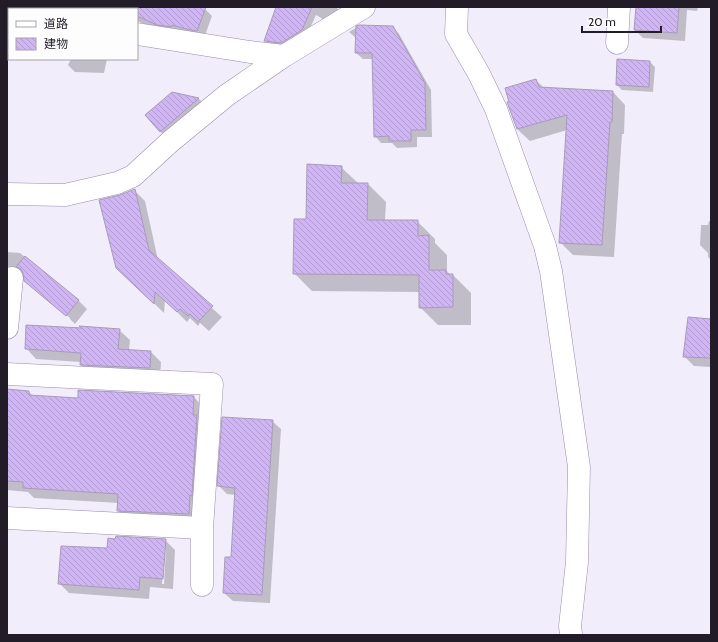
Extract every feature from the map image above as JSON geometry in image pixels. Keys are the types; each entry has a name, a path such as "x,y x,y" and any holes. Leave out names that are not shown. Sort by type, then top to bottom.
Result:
{"street":[{"path":"7,194 65,195 117,183 133,176 170,141 227,95 284,56 364,7"},
{"path":"456,7 456,34 479,74 496,109 546,246 551,272 579,467 577,562 570,626 571,634"},
{"path":"617,43 620,7"},
{"path":"138,34 284,56"},
{"path":"7,328 12,278"},
{"path":"7,374 212,384 202,528 202,585"},
{"path":"7,518 202,528"}],"building":[{"path":"116,7 206,7 197,31 172,25 172,27 157,25 138,16 138,8"},
{"path":"276,7 312,7 302,30 281,43 264,41"},
{"path":"636,7 679,7 677,33 634,30"},
{"path":"356,26 393,26 425,83 426,130 411,130 411,141 389,141 389,136 374,137 372,53 355,53"},
{"path":"617,59 650,61 649,87 616,85"},
{"path":"536,79 539,87 613,91 612,122 610,122 602,245 559,243 567,115 517,129 507,102 509,102 505,88"},
{"path":"172,92 199,98 160,132 145,115"},
{"path":"307,164 342,166 341,183 368,183 367,220 418,220 418,236 429,235 429,270 446,270 446,274 453,274 453,307 419,308 419,275 293,274 294,219 306,219"},
{"path":"135,189 149,250 213,306 198,322 190,314 188,316 180,309 177,312 155,292 154,304 116,268 99,200 120,195"},
{"path":"25,256 79,300 66,316 24,281 23,273 20,268 16,267"},
{"path":"688,317 711,319 711,358 683,357"},
{"path":"26,325 82,328 79,326 120,329 118,349 151,351 150,368 80,365 81,353 25,349"},
{"path":"7,389 29,391 29,395 78,398 78,390 194,396 193,415 197,415 192,496 190,495 189,514 117,511 118,494 23,488 23,482 7,481"},
{"path":"222,417 273,420 262,595 223,593 225,557 231,557 235,488 217,486"},
{"path":"116,536 166,539 163,579 140,577 139,590 58,584 61,546 107,548 108,538 115,539"}]}
